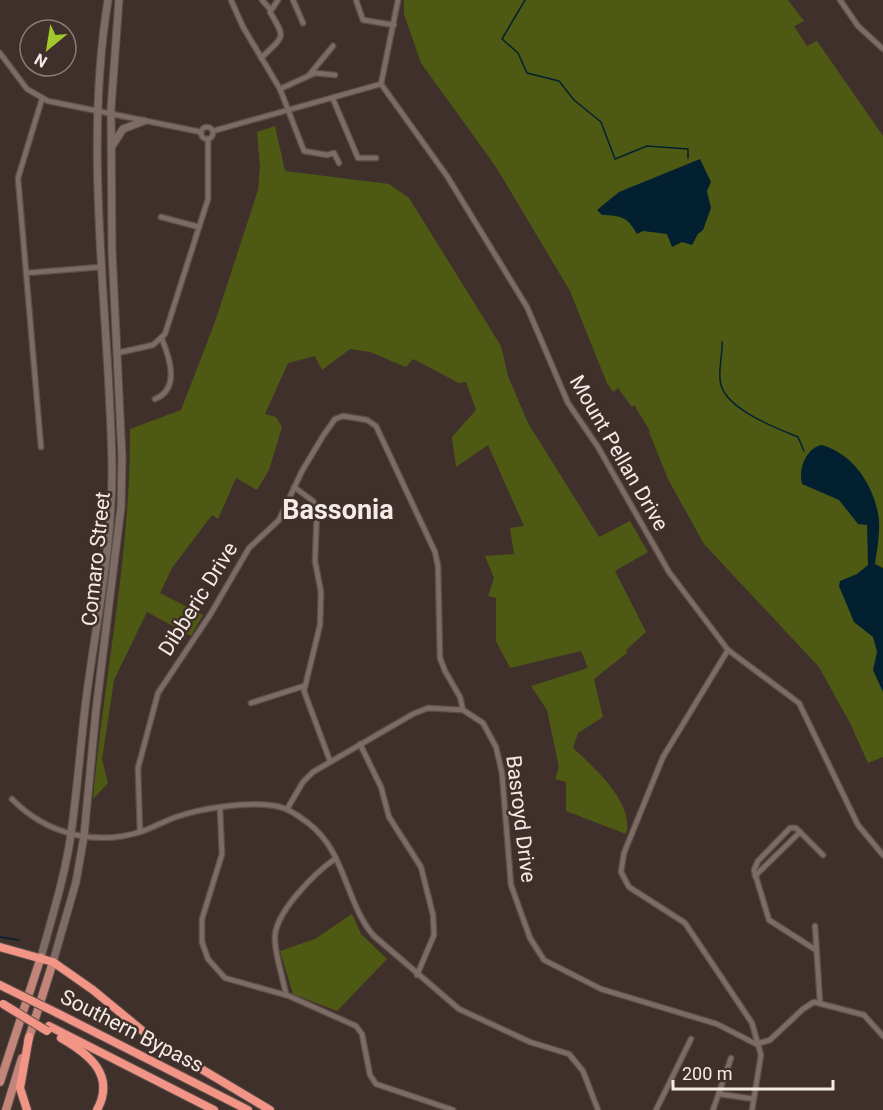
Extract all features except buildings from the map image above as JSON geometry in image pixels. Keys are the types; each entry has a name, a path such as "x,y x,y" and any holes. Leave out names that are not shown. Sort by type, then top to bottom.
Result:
{"highway":[{"path":"0,947 53,962 93,990 156,1042 270,1110"},
{"name":"Southern Bypass","path":"0,984 248,1110"},
{"name":"Southern Bypass","path":"2,1003 214,1110"},
{"path":"48,1028 87,1054 96,1064 103,1084 103,1096 97,1110"},
{"path":"27,1110 20,1088 29,1036"}],"main road":[{"name":"Comaro Street","path":"0,1082 41,957"},
{"name":"Comaro Street","path":"6,1110 53,962"}],"street":[{"name":"Comaro Street","path":"41,957 71,835 80,742 111,502 110,422 101,267 99,113 108,0"},
{"name":"Comaro Street","path":"53,962 76,882 84,836 97,699 121,507 122,457 111,213 111,115 119,0"},
{"path":"231,0 280,89 304,151 319,155 334,153 339,163"},
{"path":"261,58 278,41 281,34 281,27 262,0"},
{"path":"270,9 278,0"},
{"path":"293,0 303,23"},
{"path":"356,0 363,20 394,25"},
{"path":"213,131 381,84 398,0"},
{"path":"840,0 858,26 883,49"},
{"path":"309,75 333,46"},
{"path":"0,53 18,80 42,99 99,113 201,132"},
{"path":"280,89 319,72 335,75"},
{"name":"Mount Pellan Drive","path":"381,84 447,176 527,307 568,403 598,447 669,572 728,650 799,702 858,825 883,855"},
{"path":"40,447 18,178 42,99"},
{"path":"333,99 358,158 376,158"},
{"path":"112,147 123,129 144,122"},
{"path":"201,132 206,126 213,131"},
{"path":"155,399 166,393 171,385 168,359 162,339 200,227 209,193 208,139 212,136 213,131"},
{"path":"201,132 202,137 208,139"},
{"path":"161,217 200,227"},
{"path":"26,273 101,267"},
{"path":"117,353 153,345 162,339"},
{"name":"Dibberic Drive","path":"140,832 138,768 158,693 210,615 249,548 279,520 311,454 333,422 340,416 367,420 376,426 437,558 440,658 460,697 463,711"},
{"path":"294,487 313,501 317,514 315,561 321,592 320,625 304,686 306,700 330,760"},
{"path":"728,650 663,757 624,853 621,872 629,887 675,915 688,926 747,1013 760,1044 761,1055 752,1110"},
{"path":"251,703 304,686"},
{"path":"287,809 305,780 330,760 424,709 463,711"},
{"name":"Basroyd Drive","path":"463,711 483,723 496,747 502,773 511,885 530,939 540,956 555,968 601,990 712,1022 760,1044"},
{"path":"360,744 381,787 389,817 419,863 431,904 435,932 417,975"},
{"path":"12,799 37,820 71,835 84,836 115,836 140,832 180,815 220,809 258,804 287,809 315,829 336,858 370,932 417,975 464,1012 530,1042 569,1054 583,1071 598,1110"},
{"path":"220,809 222,850 204,908 203,948 213,967 225,978 286,996 358,1028 362,1034 370,1075 378,1085 453,1110"},
{"path":"816,950 769,920 755,876 758,861 790,828 800,832 823,855"},
{"path":"755,876 800,832"},
{"path":"286,996 274,941 277,926 309,881 336,858"},
{"path":"815,926 820,1002"},
{"path":"760,1044 771,1040 808,1005 820,1002 864,1015 883,1036"},
{"path":"656,1110 691,1039"},
{"path":"713,1110 731,1058"},
{"path":"718,1094 754,1099"}],"green space":[{"path":"404,0 788,0 804,21 794,26 807,46 817,41 883,136 883,757 868,763 850,723 819,667 704,544 668,479 650,431 634,405 632,407 618,388 613,392 607,383 570,291 496,167 421,63 404,14"},
{"path":"275,126 285,171 389,184 409,198 501,346 508,376 528,423 599,537 630,521 648,552 615,571 646,632 626,650 627,653 594,679 603,717 578,733 573,748 611,787 619,799 627,822 626,834 566,811 566,782 555,779 559,767 547,710 531,686 588,668 581,651 510,668 496,641 496,598 488,596 494,578 485,556 514,554 510,528 524,526 488,445 456,467 452,437 476,410 466,382 459,383 413,359 406,367 370,352 350,349 322,370 315,356 288,363 265,414 276,417 282,427 269,470 257,490 236,478 218,519 212,515 172,568 160,593 203,615 191,636 147,612 114,680 102,760 108,783 93,799 122,568 130,429 181,410 215,322 258,190 260,167 257,132"},
{"path":"352,914 361,934 387,959 337,1011 293,994 280,951 315,939"}],"water":[{"path":"700,159 711,182 707,191 711,208 703,230 692,245 682,242 672,247 667,234 643,231 637,234 627,220 602,215 597,210 619,192"},
{"path":"822,445 834,449 853,464 868,485 877,509 879,532 875,564 883,568 883,692 873,670 877,652 873,637 854,622 839,586 840,581 857,574 868,565 867,525 858,524 839,500 802,484 801,472 804,460 812,450"}],"waterway":[{"path":"525,0 502,39 518,53 527,73 559,81 574,100 601,122 615,159 647,146 688,149 688,158"},
{"path":"722,342 720,380 725,394 754,417 798,437 804,451"},
{"path":"0,937 19,940"}],"district":[{"name":"Bassonia","path":"338,510"}]}
